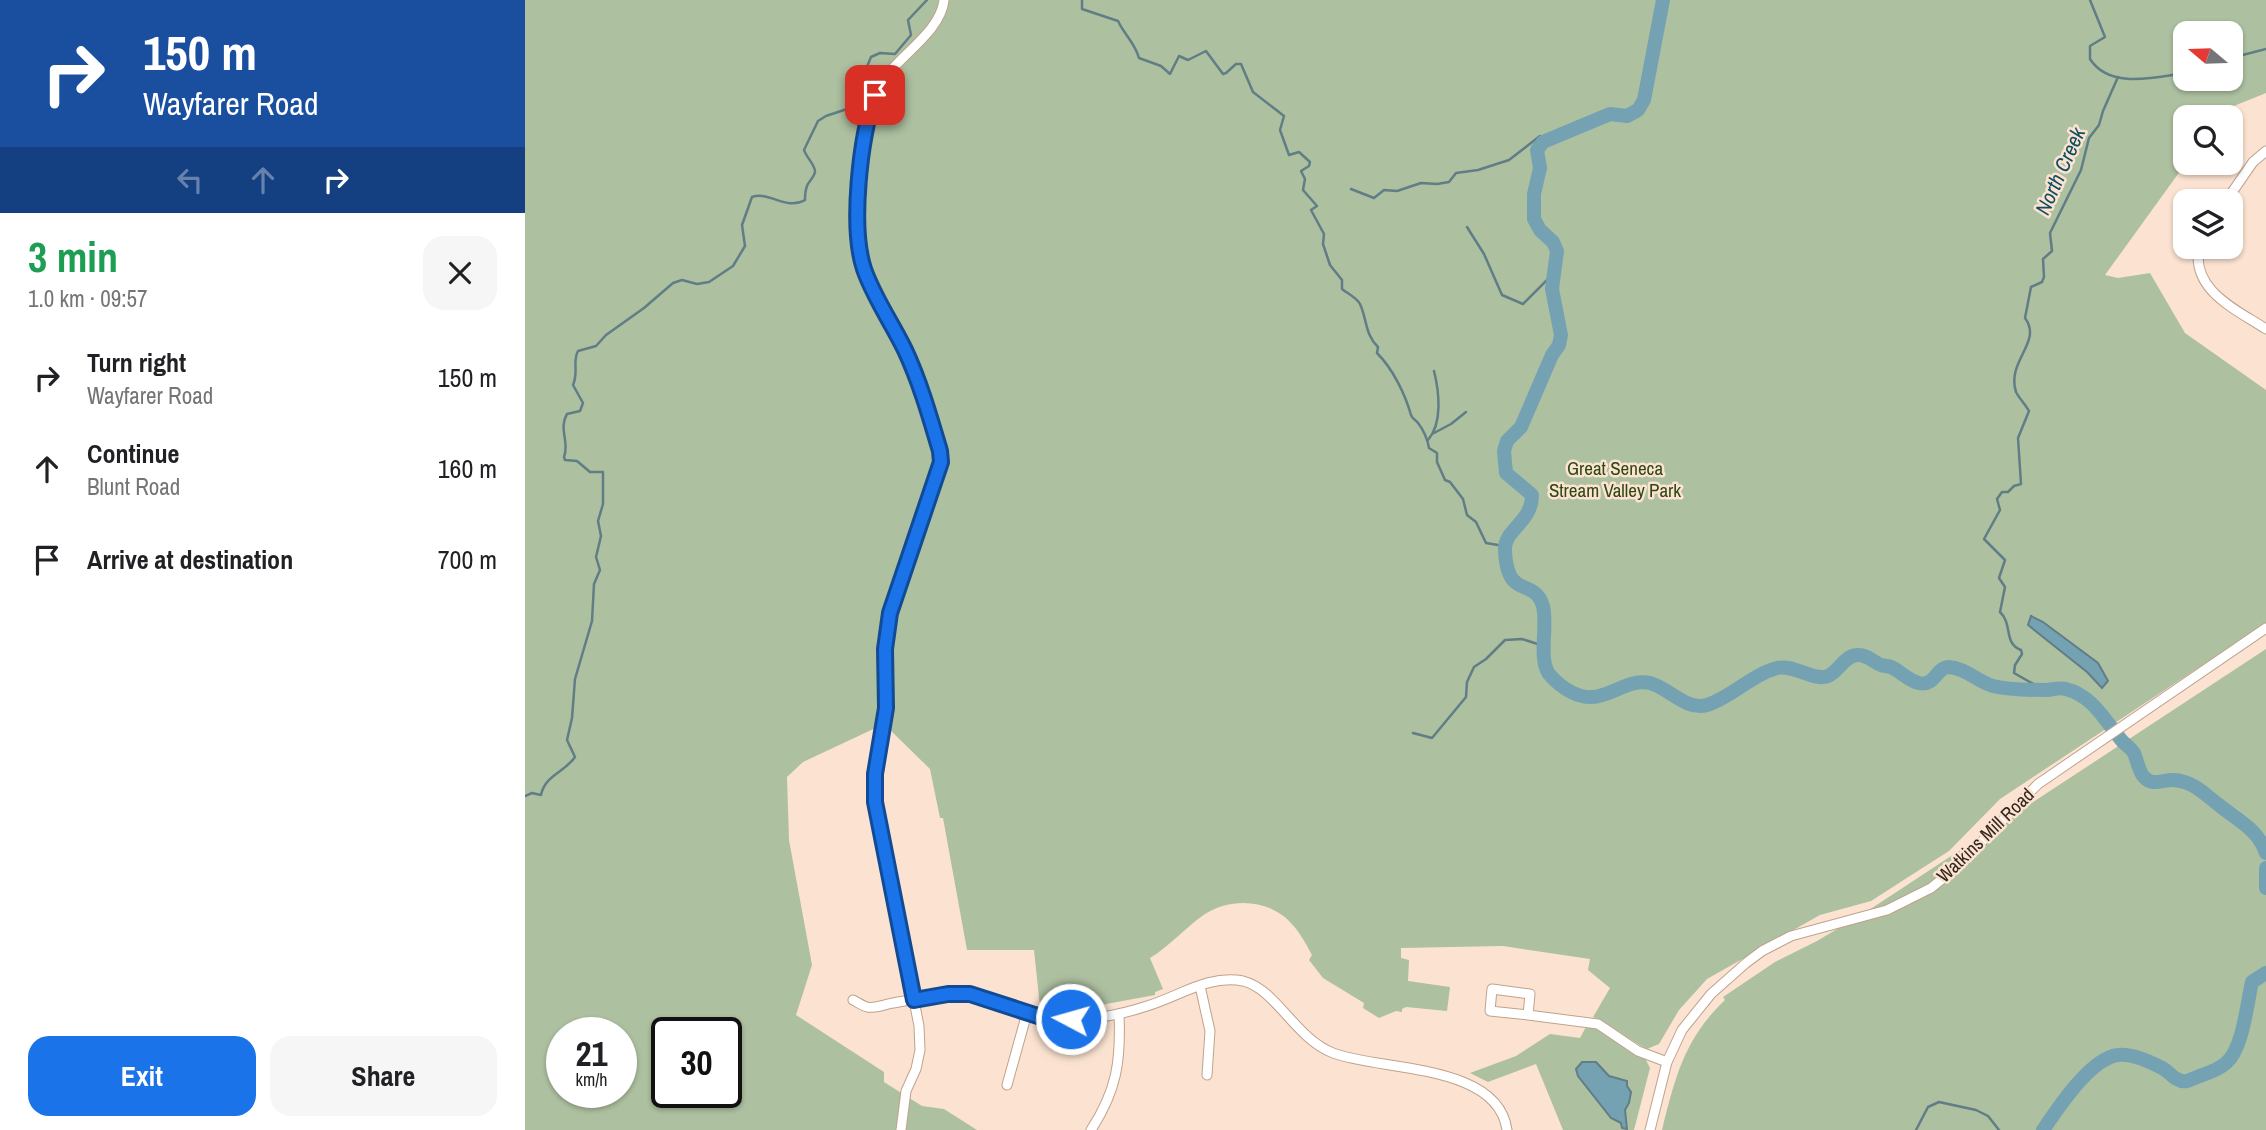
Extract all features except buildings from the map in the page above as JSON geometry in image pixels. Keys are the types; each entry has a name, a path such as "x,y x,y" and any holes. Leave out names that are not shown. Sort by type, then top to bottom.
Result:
{"street":[{"path":"901,1130 906,1091 916,1069 920,1050 914,1000 874,783 886,708 886,632 896,590 941,462 929,413 907,354 873,291 864,267 859,233 861,169 871,106 879,86 937,20 944,0"},
{"path":"2234,189 2253,162 2266,151"},
{"path":"2197,259 2199,272 2206,285 2222,301 2266,329"},
{"name":"Watkins Mill Road","path":"1650,1130 1667,1062 1682,1030 1700,1006 1754,957 1791,936 1887,910 1917,896 1957,867 2022,798 2059,769 2266,628"},
{"path":"853,1000 868,1007 948,994 970,994 1044,1018 1071,1019 1119,1014 1218,980 1244,981 1269,996 1306,1037 1332,1053 1425,1071 1457,1080 1485,1094 1501,1112 1507,1130"},
{"path":"1200,985 1210,1031 1207,1074"},
{"path":"1528,1015 1530,994 1492,989 1490,1011 1598,1024 1638,1051 1667,1062"},
{"path":"1007,1085 1027,1013"},
{"path":"1091,1130 1104,1111 1116,1079 1120,1051 1119,1014"}],"green space":[{"name":"Great Seneca Stream Valley Park","path":"525,0 2266,0 2266,93 2236,105 2173,105 2173,175 2177,175 2105,275 2118,278 2150,273 2185,333 2266,390 2266,623 2000,799 1949,851 1871,901 1820,915 1707,979 1679,1010 1659,1044 1647,1049 1593,1017 1610,988 1588,970 1590,959 1503,946 1401,948 1401,958 1409,960 1408,981 1450,987 1447,1011 1406,1007 1402,1012 1396,1011 1379,1018 1363,1008 1364,1003 1323,978 1309,960 1312,955 1304,941 1287,919 1258,904 1247,903 1225,905 1205,914 1150,958 1163,989 1155,992 1155,995 1079,1009 1040,1007 1034,950 967,950 943,818 940,818 930,769 884,724 803,762 787,777 789,840 812,965 796,1015 884,1072 884,1082 922,1106 944,1109 977,1130 525,1130"},
{"path":"2266,649 2266,1130 1662,1130 1683,1060 1700,1029 1725,1000 1723,997 1775,962 1869,910"},
{"path":"1587,1025 1608,1033 1624,1047 1645,1058 1650,1068 1634,1130 1563,1130 1536,1064 1488,1082 1470,1073 1516,1056 1550,1034 1580,1038"}],"water":[{"path":"2031,616 2098,663 2108,681 2102,688 2087,672 2028,625"},
{"path":"1582,1062 1596,1062 1609,1076 1627,1081 1631,1092 1625,1110 1627,1129 1611,1118 1578,1076 1576,1069"}],"waterway":[{"path":"525,796 532,793 541,795 546,783 575,757 567,740 575,679 592,621 594,584 600,570 596,557 601,536 598,521 603,504 603,472 590,472 577,461 565,460 564,457 567,414 580,411 583,403 573,385 578,351 596,346 606,335 673,283 682,280 697,284 709,282 733,266 745,246 742,225 752,197 765,196 791,203 805,200 806,188 815,172 804,150 818,121 862,104 865,94 863,76 871,57 880,53 895,54 911,35 908,20 927,0"},
{"path":"1082,0 1082,9 1118,21 1139,58 1161,66 1170,74 1179,56 1188,60 1206,51 1223,74 1236,64 1241,64 1253,92 1284,116 1280,130 1289,155 1299,152 1310,162 1309,166 1301,171 1305,179 1303,190 1317,206 1311,210 1324,234 1323,244 1330,265 1342,280 1342,289 1360,304 1368,332 1378,347 1377,353 1398,382 1412,417 1423,431 1429,448 1437,453 1437,462 1445,480 1450,482 1463,499 1467,515 1476,522 1486,543 1504,546"},
{"path":"1663,0 1644,100 1638,110 1627,116 1610,114 1543,142 1537,150 1540,168 1534,194 1534,219 1557,251 1552,289 1561,335 1559,345 1552,355 1521,427 1507,441 1504,451 1506,473 1532,495 1528,512 1509,536 1505,550 1511,577 1534,592 1543,606 1544,660 1549,674 1565,688 1585,697 1599,696 1643,682 1699,706 1725,697 1777,668 1791,668 1823,677 1832,674 1852,656 1861,655 1891,667 1919,683 1929,682 1941,670 1949,667 1999,687 2025,690 2066,689 2084,698 2099,711 2133,751 2147,780 2174,780 2194,786 2252,831 2266,853"},
{"name":"North Creek","path":"2090,0 2105,37 2090,46 2090,59 2099,69 2121,78 2148,79 2173,75"},
{"path":"2243,55 2266,49"},
{"name":"North Creek","path":"2044,690 2014,673 2015,665 2022,654 2012,643 2000,612 2005,587 1999,578 2005,560 1984,539 2000,510 1997,499 2002,492 2008,492 2021,484 2018,438 2029,411 2016,392 2014,381 2030,335 2025,318 2031,287 2042,282 2043,259 2052,251 2050,233 2081,170 2089,138 2099,125 2118,77"},
{"path":"1351,189 1374,198 1384,190 1397,191 1421,183 1449,182 1456,173 1478,170 1509,160 1540,136 1543,142"},
{"path":"1467,227 1484,254 1502,295 1523,304 1554,273"},
{"path":"1428,440 1438,416 1434,371"},
{"path":"1434,433 1466,412"},
{"path":"1413,733 1432,738 1466,697 1467,682 1474,667 1505,640 1522,639 1544,646"},
{"path":"2266,868 2266,888"},
{"path":"2043,1130 2083,1077 2113,1056 2139,1058 2183,1081 2223,1066 2237,1047 2252,982 2266,973"},
{"path":"1916,1130 1928,1107 1939,1102 1976,1110 1988,1116 1999,1130"}],"route":[{"path":"875,95 861,169 861,255 873,291 907,354 929,413 941,462 896,590 886,632 886,708 874,783 875,802 914,1000 948,994 970,994 1044,1018 1071,1019"}]}
